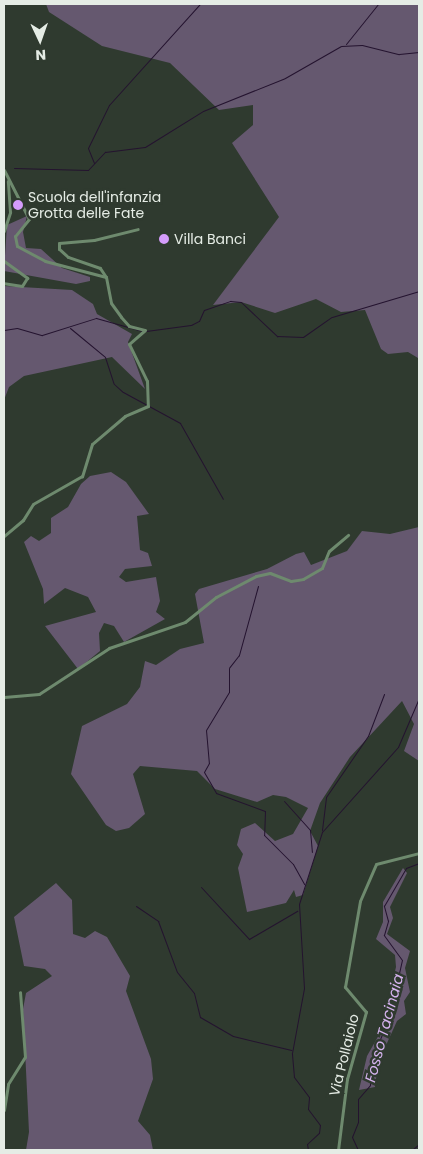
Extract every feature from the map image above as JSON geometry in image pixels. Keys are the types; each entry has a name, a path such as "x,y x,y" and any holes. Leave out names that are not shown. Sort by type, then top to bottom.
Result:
{"street":[{"path":"4,170 29,219 15,236 16,246 45,261 106,277"},
{"path":"4,231 10,212 8,181"},
{"path":"4,536 23,520 32,504 82,476 97,440 125,416 147,408 147,381 130,346 145,330 129,326 121,317 112,303 106,277 100,268 68,257 59,249 59,243 94,240 138,229"},
{"path":"4,260 27,278 22,286 4,283"},
{"path":"4,697 39,694 109,648 188,620 216,597 256,576 270,573 291,581 303,579 322,568 329,551 348,535"},
{"name":"Via Pollaiolo","path":"338,1150 347,1079 366,1012 346,984 360,901 379,861 419,853"},
{"path":"4,1110 8,1084 25,1057 20,992"}],"shaded area":[{"path":"46,4 419,4 419,381 418,358 408,352 388,354 381,349 365,310 341,312 316,299 275,313 241,302 213,305 279,217 232,143 253,125 253,105 219,110 170,63 102,46 49,12"},
{"path":"27,216 23,232 26,248 41,249 62,268 90,277 90,281 76,284 4,271 7,225"},
{"path":"4,286 72,290 93,304 97,314 132,334 128,342 145,389 112,357 24,376 9,387 4,400"},
{"path":"111,472 126,482 149,514 137,516 140,550 148,553 152,566 125,569 119,577 126,582 156,577 160,601 156,612 165,619 124,642 114,626 104,623 99,633 100,651 78,669 45,626 96,612 88,597 65,588 44,604 43,589 24,542 31,536 39,541 51,533 51,518 68,507 81,484 90,476"},
{"path":"419,527 419,761 404,751 414,724 402,701 350,757 320,803 310,831 318,846 303,895 296,897 294,890 286,903 247,912 238,868 243,854 237,845 241,829 255,823 275,841 293,834 308,808 286,797 273,795 257,802 215,789 197,771 140,766 133,774 145,814 129,828 116,831 106,825 71,774 82,726 127,704 140,687 145,661 156,665 180,649 204,643 195,594 199,589 267,569 296,554 304,552 311,565 347,551 362,531 390,534"},
{"path":"403,868 407,873 390,907 393,918 387,934 410,951 405,968 410,992 404,1001 406,1014 397,1021 378,1063 375,1087 359,1090 367,1056 380,1033 396,967 395,955 376,939 383,922 383,902"},
{"path":"56,883 72,900 73,934 85,938 95,931 107,937 130,976 126,991 151,1059 153,1079 138,1121 150,1135 153,1150 26,1150 29,1132 23,1009 26,993 52,976 45,969 24,966 14,917"}],"waterway":[{"path":"94,163 88,148 109,105 200,4"},
{"path":"346,44 378,4"},
{"path":"14,168 88,170 105,152 145,147 203,111 285,78 341,46 362,45 399,54 419,52"},
{"path":"146,331 191,325 199,321 204,310 230,301 241,302 277,336 303,337 332,317 419,291"},
{"path":"4,330 17,328 42,335 96,318 142,331"},
{"path":"70,328 105,357 114,384 123,392 180,423 223,499"},
{"path":"258,586 239,655 229,668 229,692 206,730 209,763 204,772 216,793 265,811 264,835 293,864 304,884"},
{"path":"322,830 326,797 368,736 384,694"},
{"path":"308,1150 307,1144 319,1133 320,1125 308,1109 309,1097 294,1077 292,1053 304,988 299,904 322,832 398,747 419,698"},
{"path":"284,801 310,830 312,852"},
{"name":"Fosso Tacinaia","path":"358,1150 352,1137 358,1122 358,1099 370,1085 372,1058 389,1018 402,960 384,935 388,921 384,906 406,868 419,863"},
{"path":"201,887 249,939 297,911"},
{"path":"136,906 158,921 177,972 194,993 200,1017 233,1036 291,1050"},
{"path":"412,1150 419,1144"}],"place":[{"name":"Scuola dell'infanzia Grotta delle Fate","path":"18,205"},
{"name":"Villa Banci","path":"164,239"}]}
